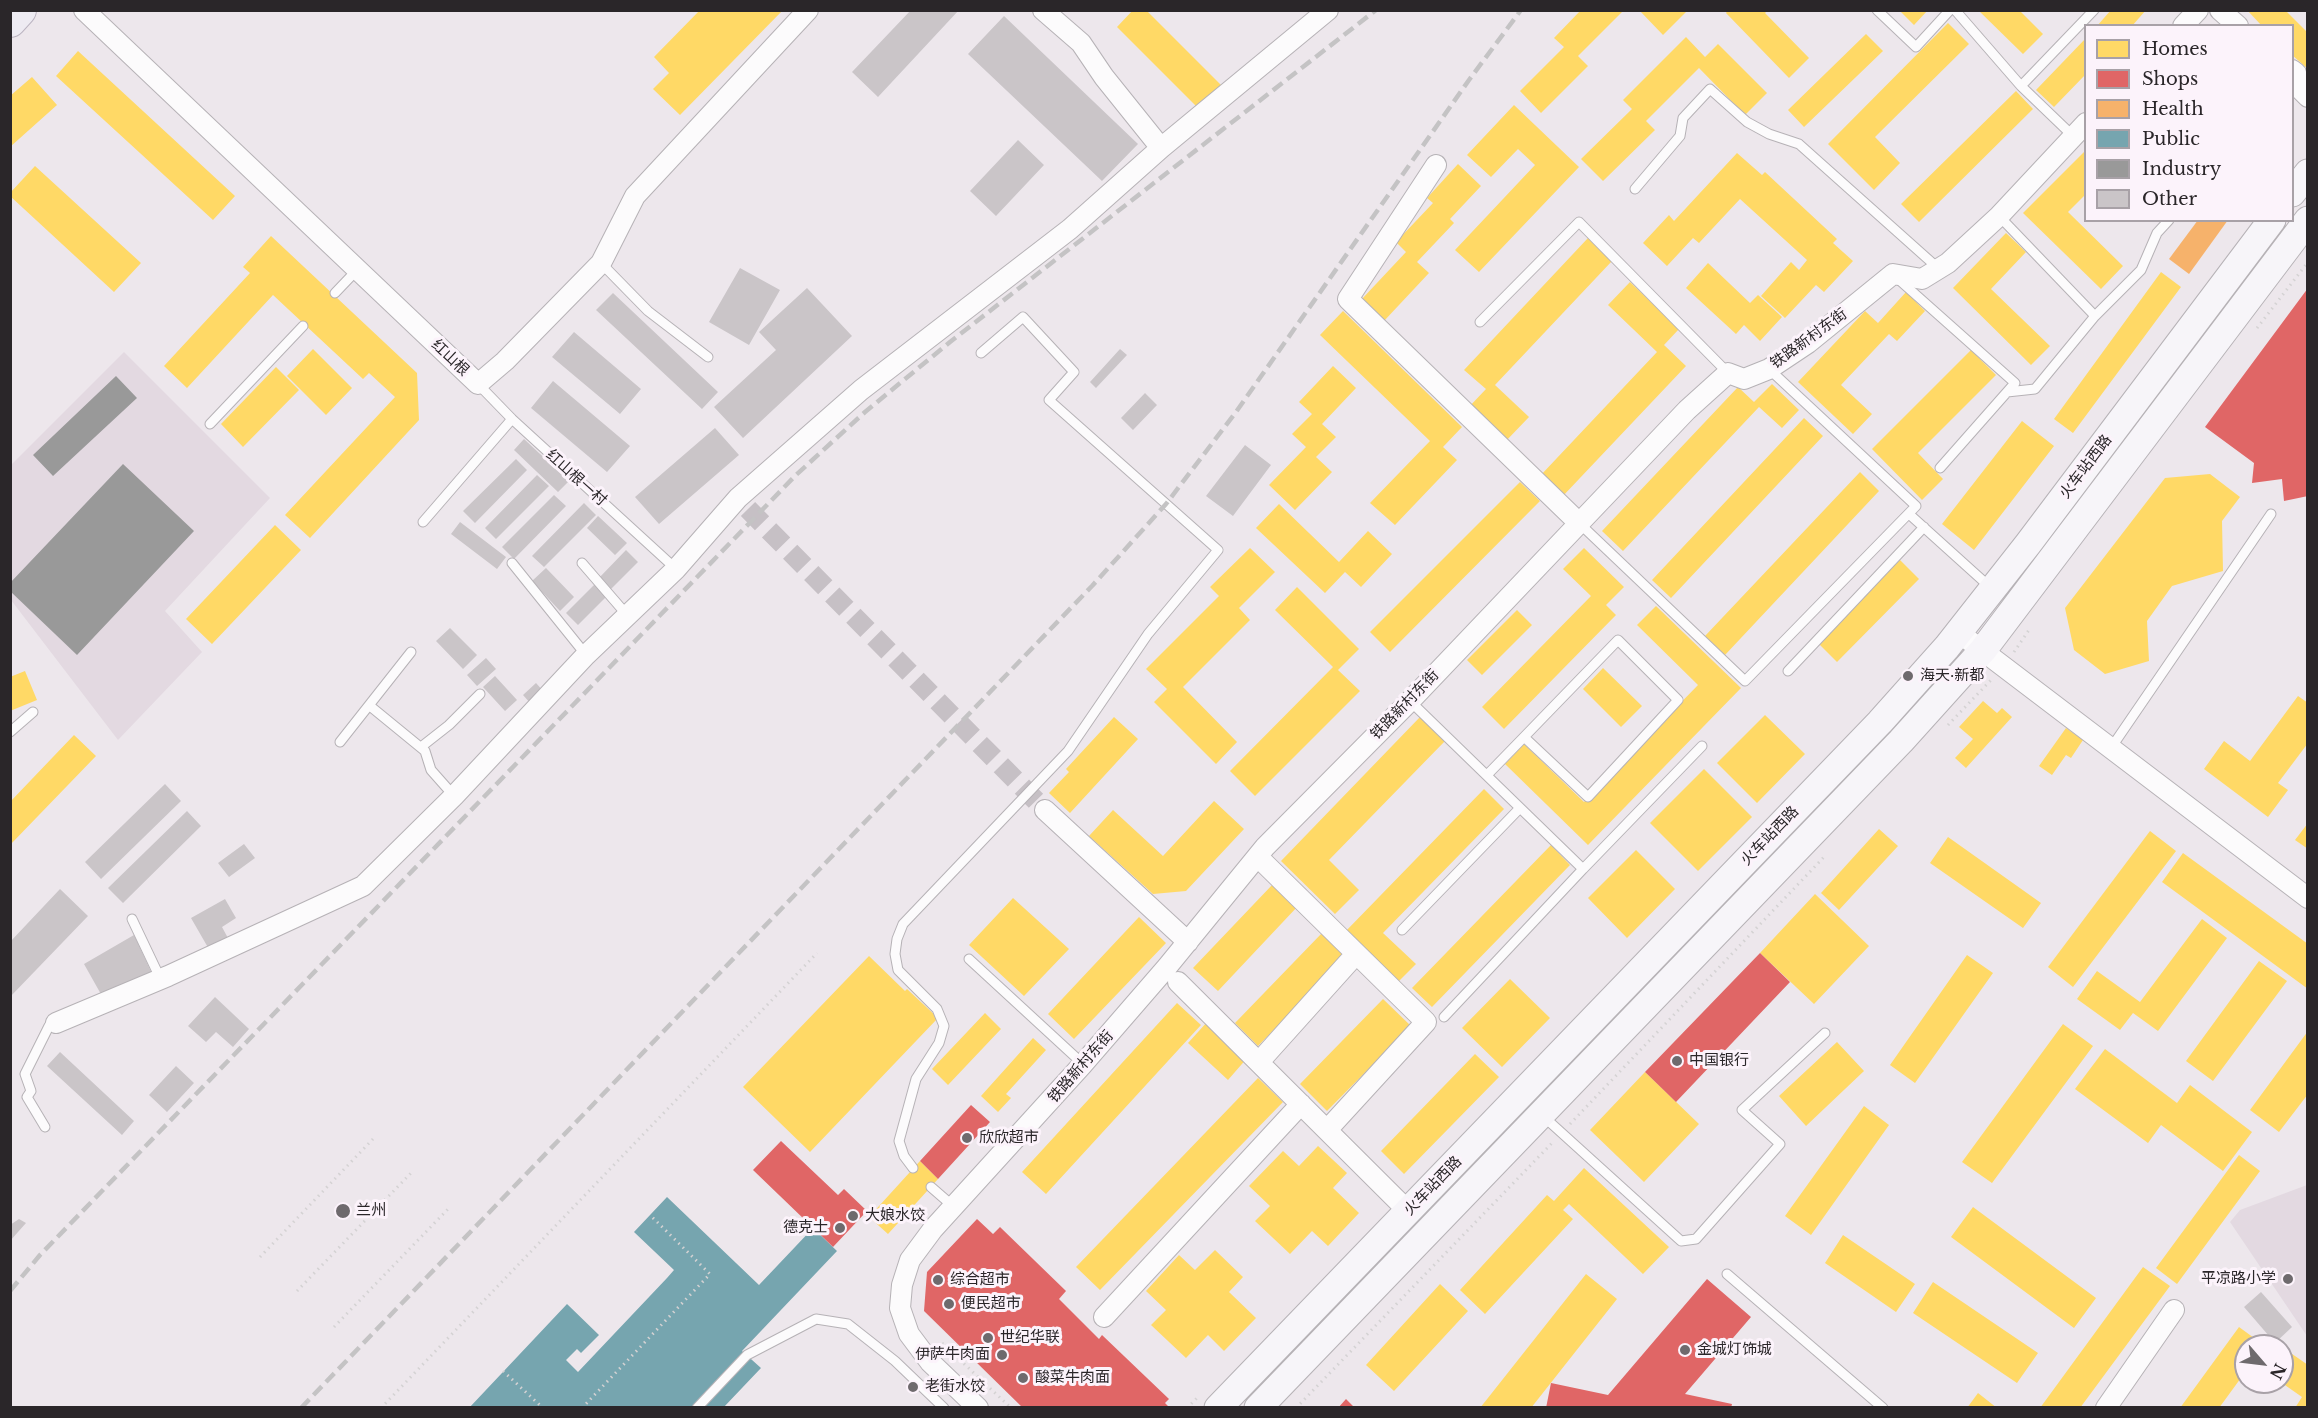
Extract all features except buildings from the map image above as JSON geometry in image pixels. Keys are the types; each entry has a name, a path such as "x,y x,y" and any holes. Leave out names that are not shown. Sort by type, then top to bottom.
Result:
{"highway":[{"path":"10,21 20,10"}],"main road":[{"path":"2294,190 2307,173"},
{"name":"火车站西路","path":"1258,1407 1901,741 1983,650 2307,220"},
{"name":"火车站西路","path":"1218,1407 1880,722 1992,589 2269,222"}],"street":[{"name":"红山根","path":"84,10 356,271 478,384 505,361 601,263 635,196 808,10"},
{"path":"1043,10 1081,43 1104,78 1161,148"},
{"path":"56,1023 161,980 363,886 454,796 586,655 861,390 1070,229 1161,148 1328,10"},
{"path":"2185,24 2198,10"},
{"path":"2220,10 2236,24"},
{"path":"2294,74 2299,88 2307,97"},
{"path":"1893,274 1922,279 1948,263 2000,216 2079,129"},
{"path":"1436,165 1348,298 1579,523"},
{"name":"铁路新村东街","path":"978,1407 930,1362 909,1334 900,1308 902,1285 910,1260 933,1229 1083,1064 1188,942 1265,847 1410,701 1687,410 1728,373 1744,379 1769,369 1808,343 1893,274"},
{"path":"1958,632 2307,898"},
{"path":"1045,810 1188,942"},
{"path":"1258,857 1426,1022 1327,1130"},
{"path":"1259,1062 1356,954"},
{"path":"1178,982 1408,1211"},
{"path":"1104,1317 1301,1104"},
{"path":"2106,1407 2174,1310"}],"lane":[{"path":"1877,10 1916,47 1950,10"},
{"path":"1955,10 2021,86 2079,129"},
{"path":"2021,86 2094,10"},
{"path":"1635,189 1680,136 1683,118 1710,89 1747,122 1769,134 1799,144 1939,269"},
{"path":"2000,216 2095,316"},
{"path":"1480,322 1579,222 1728,373"},
{"path":"2007,392 2035,389 2095,316 2141,270 2157,233 2167,222"},
{"path":"601,263 648,311 708,357"},
{"path":"335,293 356,271"},
{"path":"1893,274 2015,383 1940,468"},
{"path":"913,1168 904,1156 899,1141 916,1079 939,1043 944,1026 937,1009 898,970 895,954 897,939 903,924 1068,751 1148,634 1218,550 1048,400 1074,372 1023,317 981,353"},
{"path":"210,424 303,326"},
{"path":"1579,523 1745,681 1916,506 1769,369"},
{"name":"红山根一村","path":"478,384 512,419 676,569"},
{"path":"423,522 512,419"},
{"path":"1909,514 1992,589"},
{"path":"2111,748 2271,514"},
{"path":"1788,671 1924,526"},
{"path":"512,563 586,655"},
{"path":"582,563 627,615"},
{"path":"1486,775 1618,640 1678,700 1588,797 1524,737"},
{"path":"340,742 411,652"},
{"path":"421,747 449,725 480,694"},
{"path":"1410,701 1583,869"},
{"path":"370,705 425,751 431,770 454,796"},
{"path":"10,732 33,711"},
{"path":"1444,1017 1702,746"},
{"path":"1402,930 1520,808"},
{"path":"132,919 161,980"},
{"path":"969,959 1083,1064"},
{"path":"45,1127 27,1097 31,1091 25,1074 49,1026 56,1023"},
{"path":"1541,1115 1680,1241 1696,1239 1780,1144 1742,1110 1824,1033"},
{"path":"931,1187 954,1207"},
{"path":"1727,1274 1883,1407"},
{"path":"697,1407 747,1355 816,1319 848,1323 895,1361 944,1407"}],"path":[{"path":"381,1407 817,953"},
{"path":"260,1257 373,1138"},
{"path":"297,1291 412,1172"},
{"path":"334,1327 450,1207"},
{"path":"582,1407 710,1274 650,1215"},
{"path":"935,1337 1011,1407"},
{"path":"503,1371 543,1407"}],"shaded area":[{"path":"124,352 270,498 165,611 202,652 118,740 11,600 11,465"},
{"name":"平凉路小学","path":"2308,1185 2307,1336 2230,1222 2240,1210"}],"tunnel":[{"path":"748,509 1045,810"}],"railway":[{"path":"10,1291 40,1255 796,475 865,412 950,342 1376,10"},
{"path":"301,1408 1092,586 1166,504 1236,412 1469,80 1521,10"}],"place":[{"name":"海天·新都","path":"1908,676"},
{"name":"中国银行","path":"1677,1061"},
{"name":"欣欣超市","path":"967,1138"},
{"name":"兰州","path":"343,1211"},
{"name":"大娘水饺","path":"853,1216"},
{"name":"德克士","path":"840,1228"},
{"name":"平凉路小学","path":"2288,1279"},
{"name":"综合超市","path":"938,1280"},
{"name":"便民超市","path":"949,1304"},
{"name":"世纪华联","path":"988,1338"},
{"name":"金城灯饰城","path":"1685,1350"},
{"name":"伊萨牛肉面","path":"1002,1355"},
{"name":"酸菜牛肉面","path":"1023,1378"},
{"name":"老街水饺","path":"913,1387"}]}
